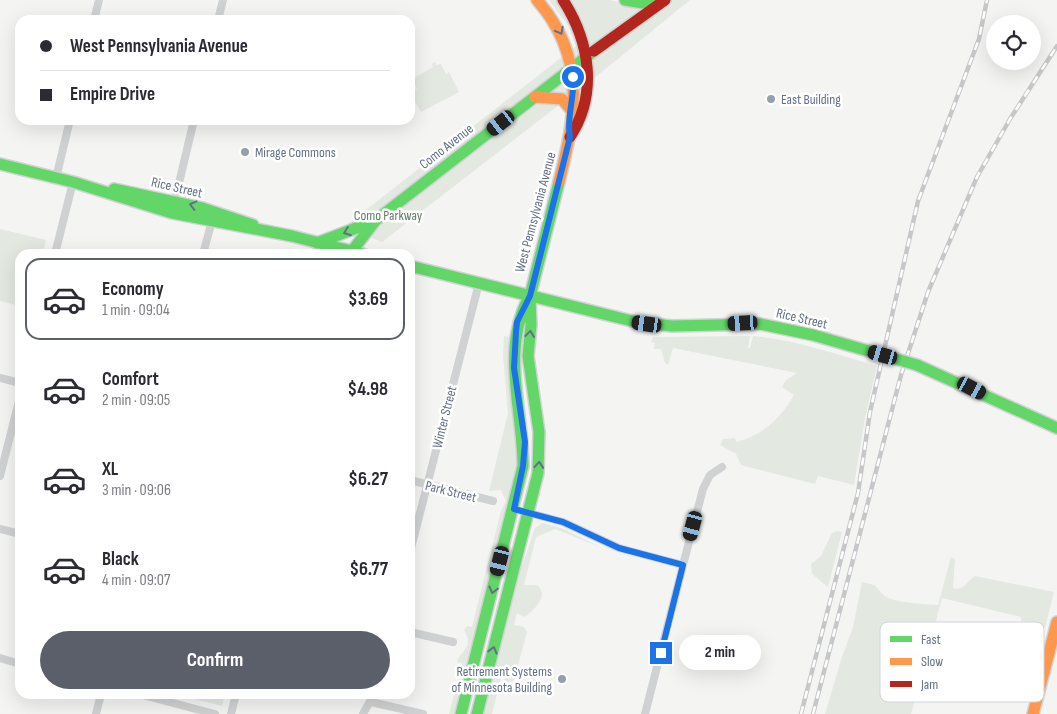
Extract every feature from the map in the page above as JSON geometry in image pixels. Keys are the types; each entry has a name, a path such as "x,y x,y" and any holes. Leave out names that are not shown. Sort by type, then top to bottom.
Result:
{"main road":[{"name":"West Pennsylvania Avenue","path":"530,296 570,137 568,126 572,111 574,88 568,48 558,27 537,0"},
{"name":"West Pennsylvania Avenue","path":"563,0 579,28 586,56 588,78 586,98 578,128 570,137"},
{"path":"625,0 650,2 665,0"},
{"name":"Como Avenue","path":"358,249 376,220 586,56 665,0"},
{"path":"535,97 562,100 569,104 572,111"},
{"name":"Rice Street","path":"0,164 73,182 175,201 214,211 272,232"},
{"name":"Rice Street","path":"73,182 172,213 211,223 272,232 340,249"},
{"path":"317,243 376,220"},
{"name":"Rice Street","path":"415,267 609,316 658,325 760,324 813,334 917,365 955,379 1022,415 1057,428"},
{"path":"461,714 514,509 523,466 525,442 514,368 514,342 517,322 530,296"},
{"path":"477,714 538,473 540,448 529,361 530,296"},
{"path":"1044,676 1055,637 1057,622"}],"street":[{"path":"95,15 99,0"},
{"path":"219,15 223,0"},
{"path":"56,178 69,125"},
{"path":"172,213 193,125"},
{"path":"56,249 73,182"},
{"path":"204,249 214,211"},
{"name":"Winter Street","path":"415,532 479,283"},
{"path":"0,378 15,382"},
{"path":"0,476 15,417"},
{"path":"645,714 703,490 710,475 722,467"},
{"name":"Park Street","path":"415,481 493,501"},
{"path":"514,509 563,522 619,548 683,565"},
{"path":"0,529 15,533"},
{"path":"415,633 453,642"},
{"path":"0,658 15,662"},
{"path":"96,714 100,699"},
{"path":"158,699 215,714"},
{"path":"231,714 235,699"},
{"path":"363,714 372,699"},
{"path":"371,702 423,714"}],"green space":[{"name":"Como Parkway","path":"549,0 557,0 561,5 579,44 587,38 582,21 570,0 609,0 628,4 634,0 690,0 603,71 382,242 344,227 576,46 569,27"},
{"path":"435,62 436,65 441,64 446,74 449,72 459,92 421,112 415,102 415,90 417,89 415,77 433,67 432,64"},
{"path":"0,229 46,240 44,249 15,249 15,305 0,301"},
{"path":"504,336 510,337 519,436 518,468 455,714 449,714 462,663 457,662 468,645 464,630 467,626 472,627 501,511 506,501 501,490 489,491 508,413 503,355"},
{"path":"750,336 748,348 750,348 753,336 769,338 816,348 877,366 865,418 854,485 818,476 815,484 741,465 736,454 720,445 723,439 735,438 736,442 746,439 763,430 777,419 794,395 782,387 786,380 797,373 673,348 668,365 665,363 661,349 654,349 655,343 651,342 653,337"},
{"path":"543,523 564,529 600,547 555,529 536,537 524,585 537,585 541,589 541,598 536,607 525,617 517,613 514,625 524,627 527,632 514,680 508,683 501,677 492,714 481,714 514,589 535,528"},
{"path":"842,532 828,587 812,574 811,564 821,556 832,533"},
{"path":"951,557 955,559 953,588 963,587 975,576 1054,592 1045,628 1044,622 1024,622 1021,621 1021,617 942,598 936,622 880,622 880,702 914,702 911,714 825,714 853,627 862,582 874,586 885,596 896,600 938,605"},
{"path":"195,699 224,699 222,706"}],"railway":[{"path":"801,714 858,493 870,412 918,201 979,39 987,0"},
{"path":"813,714 901,375 928,292 977,177 1010,119 1057,46"}],"traffic: fast":[{"path":"625,0 643,3 663,0"},
{"path":"354,249 376,220 594,51"},
{"path":"0,164 73,182 172,213 292,236 343,249"},
{"path":"477,714 538,473 539,432 528,356 531,325 530,296 559,182"},
{"path":"114,189 202,208 253,225"},
{"path":"317,243 372,222"},
{"path":"415,267 636,322 672,326 760,324 813,335"},
{"path":"461,714 523,466 515,381 515,360 520,319 528,299"},
{"path":"813,335 917,365"},
{"path":"917,365 1057,428"}],"traffic: slow":[{"path":"537,0 553,21 564,43 573,87 570,133 559,182"},
{"path":"535,97 562,99 572,111"},
{"path":"1044,672 1057,622"},
{"path":"1033,714 1036,702"}],"traffic: jam":[{"path":"563,0 579,33 587,68 585,103 570,137"},
{"path":"594,51 665,0"}],"place":[{"name":"East Building","path":"771,99"},
{"name":"Mirage Commons","path":"245,152"},
{"name":"Retirement Systems of Minnesota Building","path":"562,679"}],"route":[{"path":"573,77 573,101 568,126 570,137 530,296 517,322 514,342 514,368 525,442 523,466 514,509 563,522 602,542 619,548 683,565 661,653"}]}
